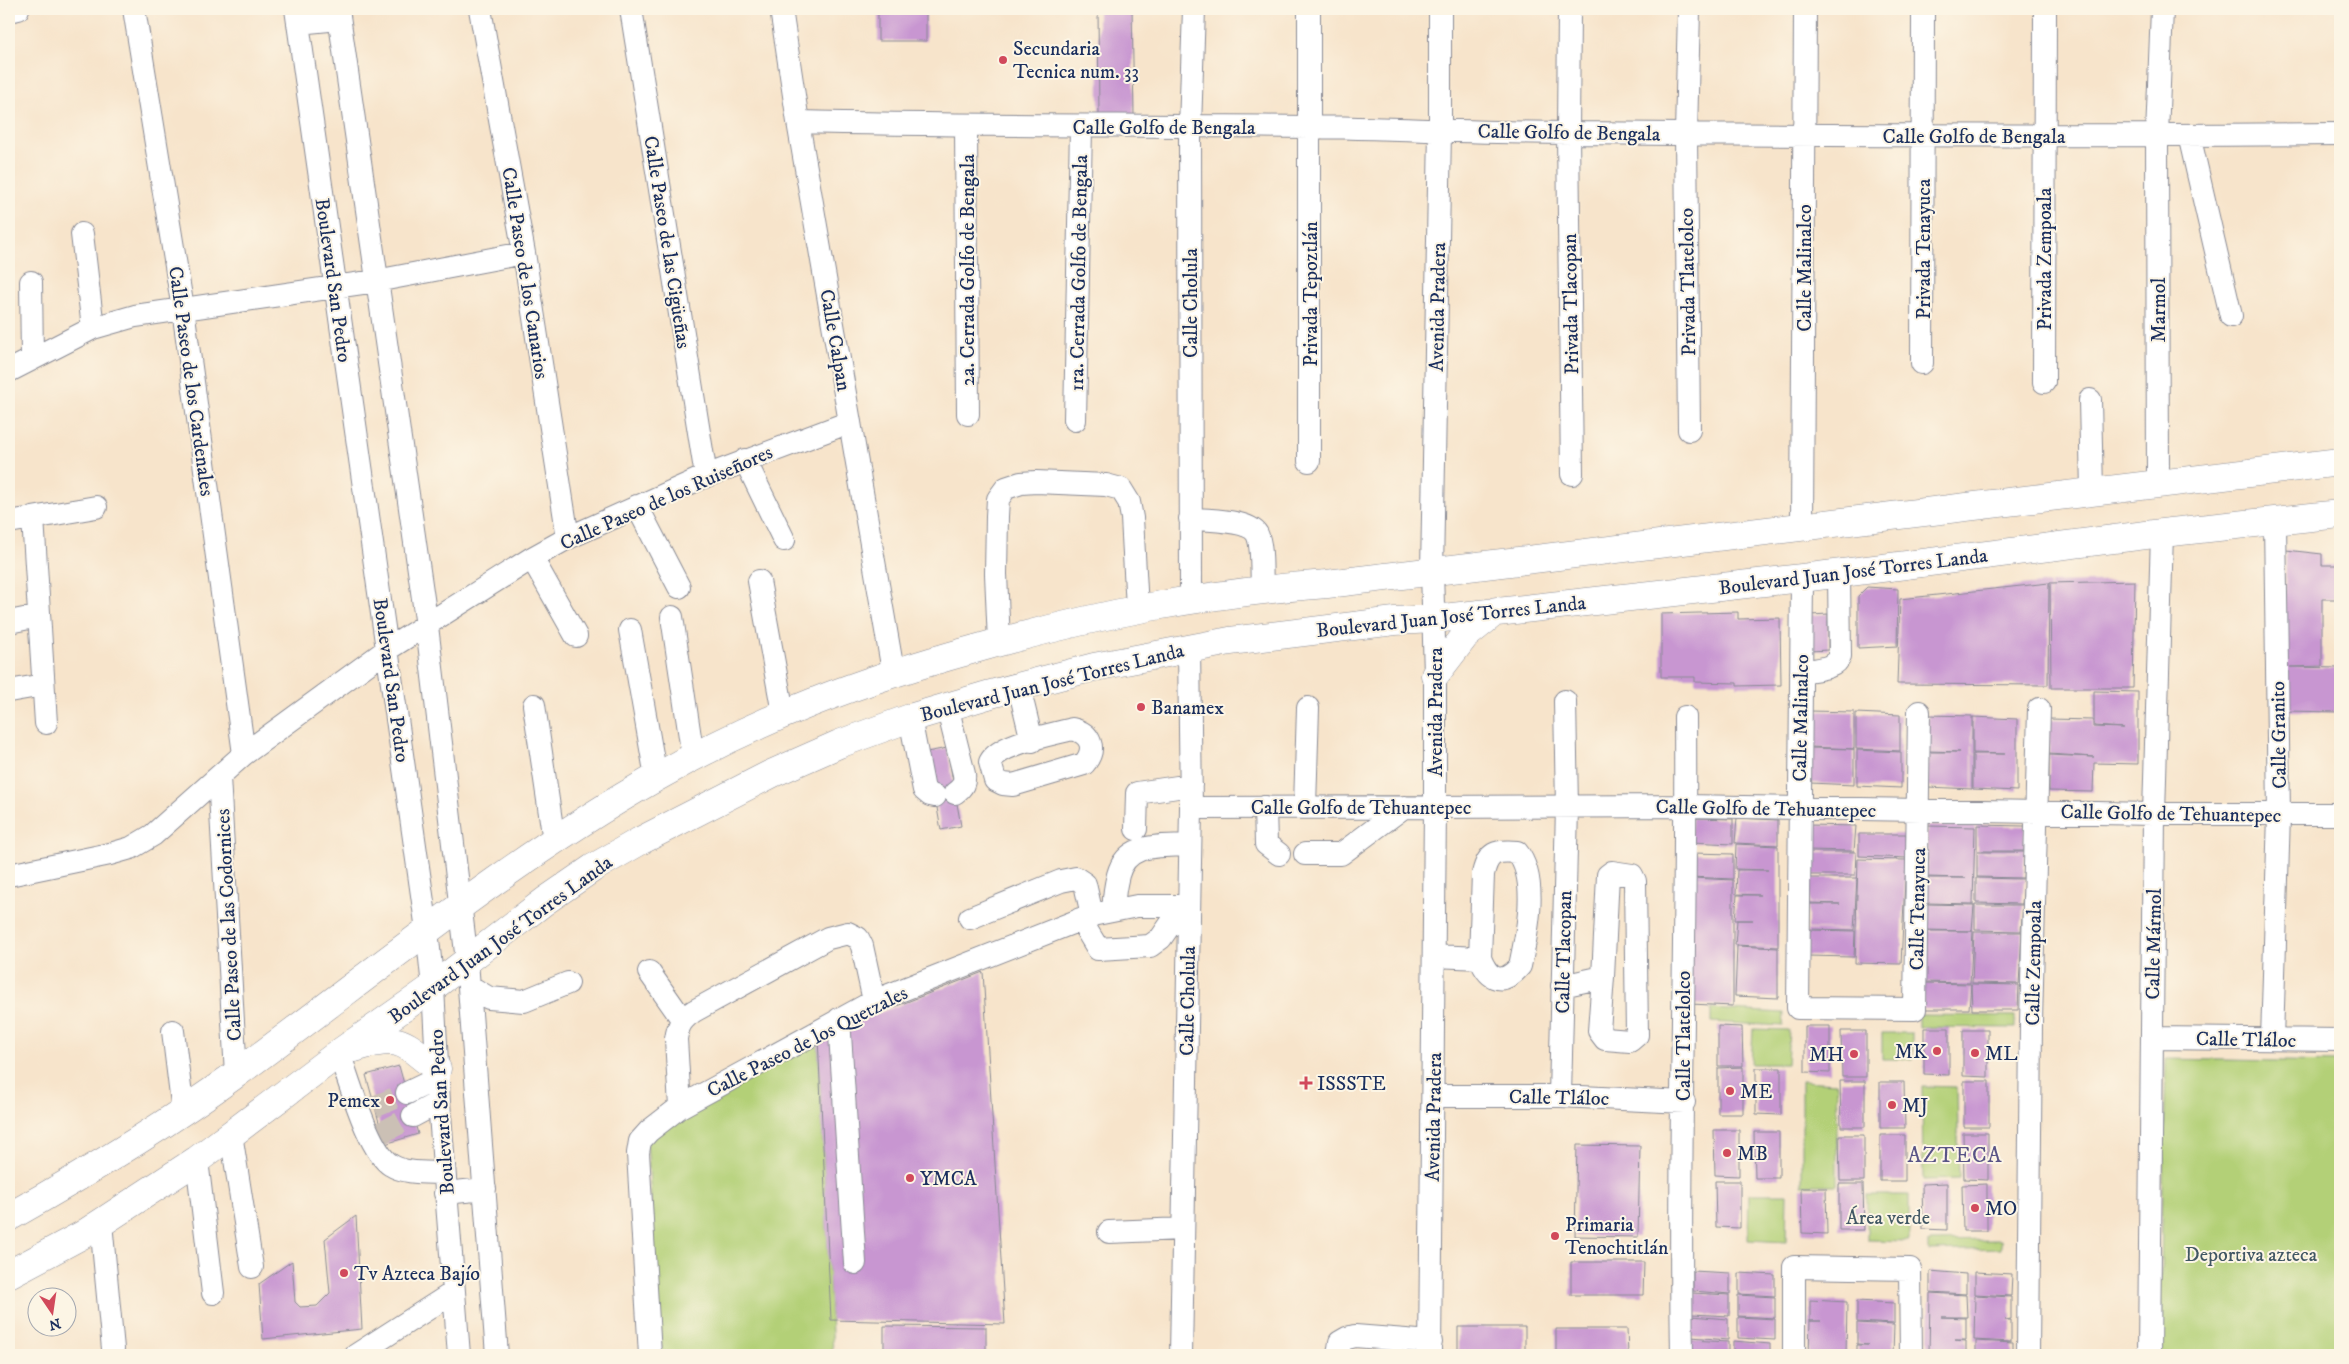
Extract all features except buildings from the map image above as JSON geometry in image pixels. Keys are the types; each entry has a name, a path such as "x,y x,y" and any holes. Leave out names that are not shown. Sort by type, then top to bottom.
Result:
{"main road":[{"path":"9,1217 70,1183 183,1112 427,930 554,841 656,777 783,712 893,672 999,642 1137,608 1191,598 1262,589 1327,584 2340,462"},
{"name":"Boulevard Juan José Torres Landa","path":"9,1274 101,1223 197,1160 339,1053 434,987 468,974 553,896 593,868 640,841 771,774 839,744 910,718 947,706 1094,667 1189,647 1376,623 1434,619 1839,574 2162,533 2340,514"},
{"path":"1435,675 1465,636 1496,612"},
{"path":"339,1053 378,1041 390,1040 412,1049 437,1074"}],"street":[{"path":"9,11 18,9"},
{"name":"Calle Paseo de los Cardenales","path":"134,9 183,309 244,754"},
{"name":"Calle Paseo de los Canarios","path":"480,9 524,253 568,538"},
{"name":"Calle Paseo de las Cigüeñas","path":"631,9 706,476"},
{"name":"Calle Calpan","path":"781,9 798,122 893,672"},
{"name":"Calle Cholula","path":"1191,598 1190,127 1194,9"},
{"name":"Privada Tepoztlán","path":"1309,9 1309,461"},
{"name":"Avenida Pradera","path":"1430,1349 1435,956 1435,675 1432,571 1440,130 1440,9"},
{"path":"1568,133 1569,9"},
{"path":"1686,134 1689,9"},
{"name":"Calle Malinalco","path":"1802,527 1805,9"},
{"path":"1923,9 1923,136"},
{"path":"2044,137 2045,9"},
{"name":"Marmol","path":"2158,484 2157,135 2162,9"},
{"path":"297,16 339,14"},
{"name":"Boulevard San Pedro","path":"339,14 427,626 468,974 497,1355"},
{"name":"Boulevard San Pedro","path":"297,16 334,287 388,649 434,987 437,1074 459,1355"},
{"name":"Calle Golfo de Bengala","path":"798,122 966,126 1310,127 1805,136 2044,137 2340,134"},
{"name":"2a. Cerrada Golfo de Bengala","path":"966,126 968,414"},
{"name":"1ra. Cerrada Golfo de Bengala","path":"1075,420 1081,127"},
{"name":"Privada Tlacopan","path":"1568,133 1572,474"},
{"name":"Privada Tlatelolco","path":"1686,134 1689,430"},
{"path":"2189,135 2230,316"},
{"name":"Privada Tenayuca","path":"1922,363 1923,136"},
{"name":"Privada Zempoala","path":"2044,137 2044,382"},
{"path":"82,234 93,328"},
{"path":"9,371 93,328 135,316 376,281 524,253"},
{"path":"31,282 32,358"},
{"path":"2090,400 2092,492"},
{"name":"Calle Paseo de los Ruiseñores","path":"9,875 131,848 153,835 244,754 388,649 532,558 568,538 706,476 850,422"},
{"path":"745,460 784,540"},
{"path":"999,642 996,574 998,499 1006,488 1021,483 1106,485 1121,489 1128,502 1132,518 1137,608"},
{"path":"636,506 679,587"},
{"path":"9,522 96,507"},
{"path":"33,518 46,723"},
{"path":"1190,519 1246,525 1256,533 1260,542 1262,589"},
{"name":"Calle Granito","path":"2272,1039 2278,815 2275,521"},
{"name":"Calle Mármol","path":"2149,1355 2154,814 2162,533"},
{"path":"532,558 576,636"},
{"path":"1801,672 1834,666 1840,656 1839,574"},
{"name":"Calle Malinalco","path":"1802,578 1798,1008 1915,1009"},
{"path":"759,580 783,712"},
{"path":"9,622 39,616"},
{"path":"672,617 693,757"},
{"path":"630,630 656,777"},
{"name":"Calle Cholula","path":"1181,1355 1186,906 1191,808 1189,647"},
{"path":"9,691 43,685"},
{"path":"1019,687 1032,741"},
{"path":"1565,701 1567,808"},
{"path":"534,705 554,841"},
{"path":"910,718 924,790 945,795 962,788 965,782 947,706"},
{"path":"1305,806 1308,708"},
{"path":"2036,812 2038,709"},
{"path":"1918,809 1919,712"},
{"name":"Calle Tlatelolco","path":"1682,1355 1680,1265 1684,1102 1682,1018 1686,806 1685,717"},
{"name":"Calle Paseo de las Codornices","path":"219,777 236,1074"},
{"path":"1136,829 1137,793 1191,784"},
{"name":"Calle Golfo de Tehuantepec","path":"1191,808 1305,806 1567,808 1686,806 2154,814 2340,814"},
{"path":"1265,807 1266,844 1279,854"},
{"path":"1305,854 1341,854 1404,807"},
{"name":"Calle Tlacopan","path":"1560,1096 1567,808"},
{"name":"Calle Tenayuca","path":"1915,1009 1918,809"},
{"name":"Calle Zempoala","path":"2028,1355 2031,1022 2036,812"},
{"path":"1114,910 1113,895 1121,863 1127,855 1140,849 1190,845"},
{"path":"1505,850 1517,852 1525,862 1530,890 1520,966 1513,974 1504,978 1493,978 1486,972 1480,958 1482,874 1486,861 1494,853 1505,850"},
{"path":"1612,872 1632,875 1635,881 1637,1035 1630,1041 1605,1039 1599,1031 1603,977 1608,875 1612,872"},
{"path":"970,918 1061,881 1076,878 1085,884 1086,917 1098,949 1150,946 1161,938 1186,906"},
{"name":"Calle Paseo de los Quetzales","path":"650,1355 638,1154 640,1141 649,1131 680,1107 874,1001 1086,917 1137,906 1186,906"},
{"path":"680,1107 676,1039 682,1020 694,1011 828,938 848,933 858,938 862,946 874,1001"},
{"path":"1435,956 1480,958"},
{"path":"649,972 682,1020"},
{"path":"468,974 489,998 524,1001 568,983"},
{"path":"1562,986 1603,977"},
{"path":"839,1019 855,1263"},
{"path":"173,1031 183,1112"},
{"name":"Calle Tláloc","path":"2152,1038 2340,1040"},
{"path":"339,1053 368,1109 382,1159 392,1166 445,1183 485,1189"},
{"path":"407,1093 437,1074"},
{"name":"Calle Tláloc","path":"1434,1096 1560,1096 1684,1102"},
{"path":"413,1116 439,1102"},
{"path":"231,1134 252,1267"},
{"path":"197,1160 213,1293"},
{"path":"101,1223 113,1349"},
{"path":"1109,1232 1183,1229"},
{"path":"1794,1355 1794,1267 1910,1269 1912,1355"},
{"path":"356,1355 454,1292"},
{"path":"1338,1355 1340,1342 1347,1338 1382,1346 1430,1349"}],"green space":[{"path":"1711,1009 1784,1013 1783,1026 1711,1022"},
{"path":"1919,1015 2015,1016 2015,1028 1919,1027"},
{"path":"1753,1029 1789,1030 1787,1064 1751,1064"},
{"path":"1882,1033 1912,1033 1912,1059 1882,1059"},
{"path":"818,1037 833,1355 662,1355 647,1142 688,1108"},
{"name":"Deportiva azteca","path":"2166,1059 2340,1062 2340,1355 2159,1355"},
{"name":"Área verde","path":"1802,1081 1837,1083 1837,1185 1802,1185"},
{"name":"Área verde","path":"1922,1086 1957,1087 1959,1179 1923,1180"},
{"name":"Área verde","path":"1749,1194 1787,1194 1786,1242 1748,1240"},
{"name":"Área verde","path":"1867,1195 1909,1195 1909,1241 1867,1240"},
{"name":"Área verde","path":"2001,1240 2001,1249 1929,1251 1929,1241"}],"tunnel":[{"path":"374,1107 407,1093"},
{"path":"381,1133 413,1116"}],"place":[{"name":"Secundaria Tecnica num. 33","path":"1003,60"},
{"name":"Banamex","path":"1141,707"},
{"name":"MK","path":"1937,1051"},
{"name":"ML","path":"1975,1053"},
{"name":"MH","path":"1854,1054"},
{"name":"ISSSTE","path":"1306,1083"},
{"name":"ME","path":"1730,1091"},
{"name":"Pemex","path":"390,1100"},
{"name":"MJ","path":"1892,1105"},
{"name":"MB","path":"1727,1153"},
{"name":"YMCA","path":"910,1178"},
{"name":"MO","path":"1975,1208"},
{"name":"Primaria Tenochtitlán","path":"1555,1236"},
{"name":"Tv Azteca Bajío","path":"344,1273"}],"district":[{"name":"AZTECA","path":"1955,1154"}]}
